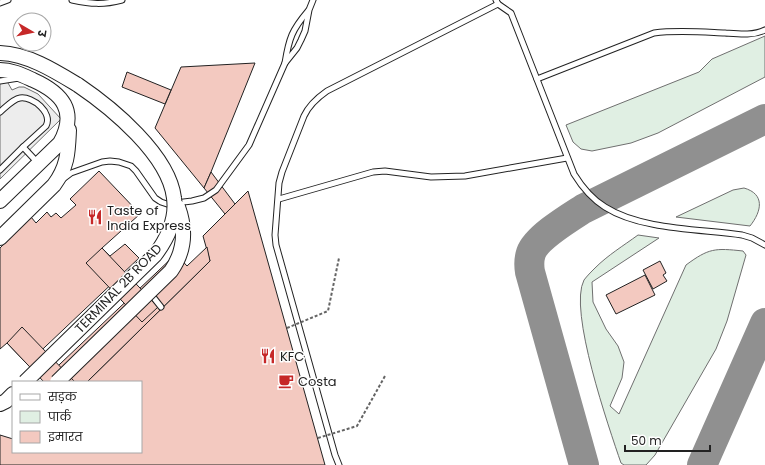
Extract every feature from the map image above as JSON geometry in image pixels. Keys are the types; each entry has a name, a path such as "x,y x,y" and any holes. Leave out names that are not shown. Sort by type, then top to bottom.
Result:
{"main road":[{"name":"TERMINAL 2B ROAD","path":"0,53 20,57 38,63 58,73 95,96 127,123 148,146 169,179 175,200 174,217 169,231 163,244 155,255 26,381"},
{"path":"0,70 25,76 40,83 59,95 67,113 69,129 67,162 64,170 54,185 0,238"},
{"path":"0,201 60,143 65,134 67,113"},
{"path":"58,381 171,271 180,255 183,238 180,212 173,190"},
{"path":"0,405 6,402 12,395"},
{"path":"0,405 12,407"}],"lane":[{"path":"0,3 8,0"},
{"path":"72,0 91,4 103,4 122,0"},
{"path":"285,63 298,48 302,40 309,10 313,0"},
{"path":"339,465 334,455 276,244 275,235 282,172 304,116 308,108 320,96 497,2 511,13 574,174 580,185 592,197 605,207 620,215 635,220 742,235 752,238 765,245"},
{"path":"54,185 71,173 102,162 119,162 126,164 136,171 155,198 167,204 204,198 216,190 249,145 285,63 288,44 296,26 309,10"},
{"path":"537,79 654,34 667,31 746,34 759,33 765,30"},
{"path":"0,81 25,76"},
{"path":"0,112 17,98 25,98 33,100 47,115 48,122 46,126 0,170"},
{"path":"23,147 38,164"},
{"path":"279,198 373,172 398,172 431,177 465,176 567,158"},
{"path":"149,292 161,307"}],"path":[{"path":"287,328 328,311 339,258"},
{"path":"318,438 357,426 385,376"}],"green space":[{"path":"765,36 765,77 658,133 631,143 592,151 581,149 573,142 566,125 699,72 712,59"},
{"path":"744,188 755,194 759,204 757,215 750,226 676,217 733,190"},
{"path":"638,235 659,238 592,282 593,302 606,329 618,346 624,362 622,378 610,406 619,414 686,265 701,255 713,250 743,251 746,255 727,321 716,349 655,455 646,465 624,465 621,463 615,446 592,370 581,316 581,295 584,280 591,272 605,259"}],"shaded area":[{"path":"0,76 4,76 12,90 19,87 24,87 38,94 61,119 0,179"}],"building":[{"path":"255,63 204,188 155,128 181,67"},
{"path":"127,72 171,90 165,104 122,87"},
{"path":"99,171 140,214 102,248 110,256 125,244 139,258 27,364 7,343 0,349 0,248 31,217 36,223 47,212 51,217 56,213 61,218 76,205 70,199"},
{"path":"211,172 235,204 225,214 204,188"},
{"path":"248,191 325,465 0,465 0,435 12,439 12,453 142,453 142,381 88,381 210,261 203,236"},
{"path":"207,247 210,261 88,381 42,381 176,254 187,266"},
{"path":"102,248 158,307 142,322 86,263"},
{"path":"660,261 666,273 663,275 667,281 653,289 643,270"},
{"path":"645,275 655,295 616,314 606,295"},
{"path":"22,327 74,381 43,381 7,343"}],"taxiway":[{"path":"584,465 530,272 529,262 534,247 546,235 583,209 765,119"},
{"path":"702,465 765,323"}],"place":[{"name":"Taste of India Express","path":"95,217"},
{"name":"KFC","path":"268,356"},
{"name":"Costa","path":"286,381"}]}
